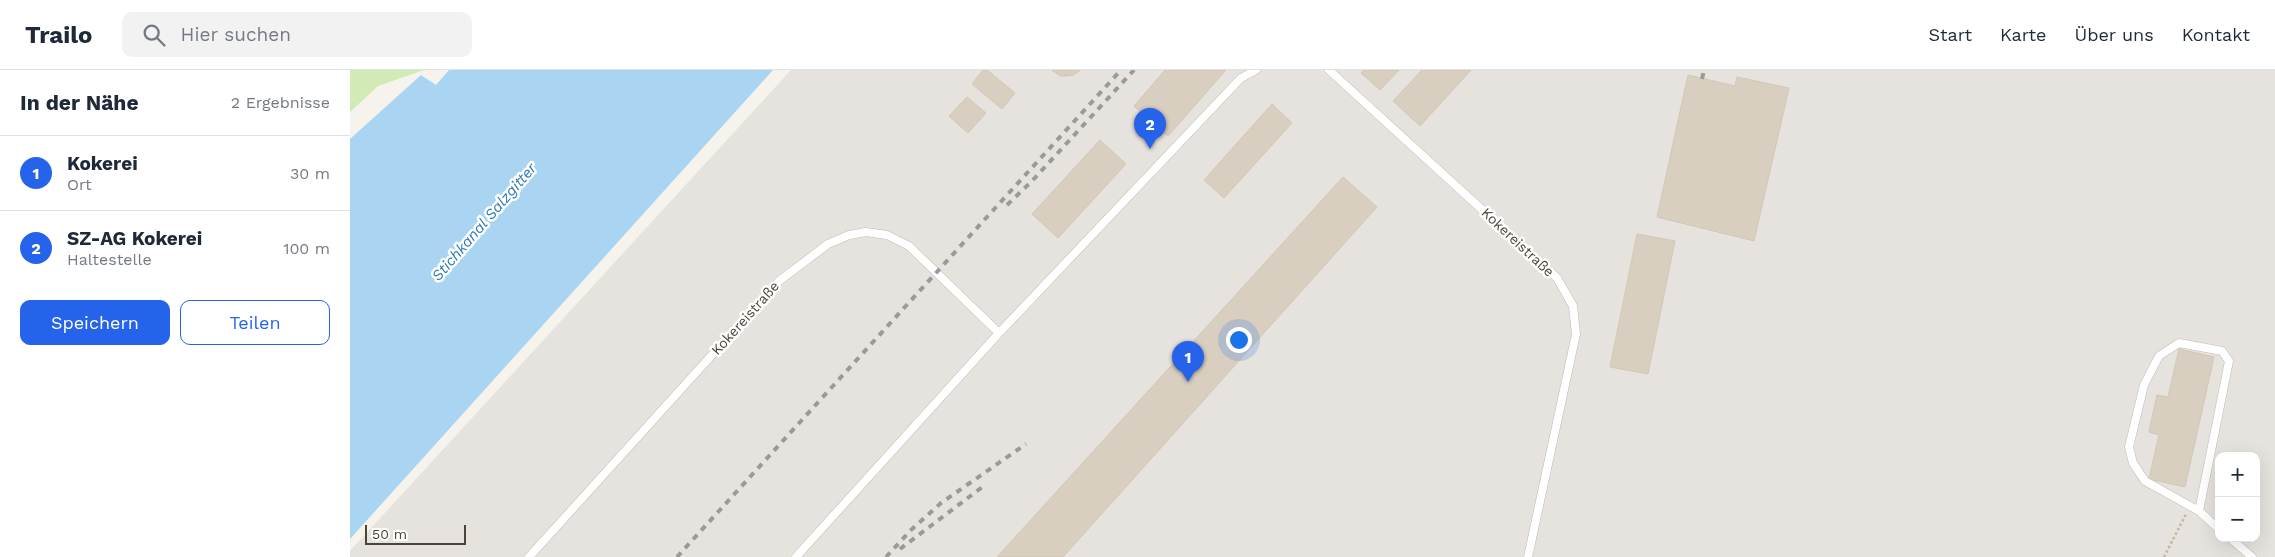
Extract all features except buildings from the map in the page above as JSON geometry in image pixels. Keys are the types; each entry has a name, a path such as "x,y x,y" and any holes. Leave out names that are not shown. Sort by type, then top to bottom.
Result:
{"lane":[{"path":"796,557 998,332 1241,78 1256,70"},
{"name":"Kokereistraße","path":"1332,71 1557,278 1573,306 1576,334 1528,557"},
{"name":"Kokereistraße","path":"528,557 779,280 828,244 849,234 866,232 887,235 910,246 998,332"},
{"path":"2198,511 2229,361 2222,351 2179,342 2159,356 2144,385 2130,447 2133,463 2144,481 2198,511 2215,525"},
{"path":"2235,542 2252,557"}],"path":[{"path":"2164,557 2189,507"}],"shaded area":[{"path":"791,70 2275,70 2275,557 350,557 350,551"}],"green space":[{"path":"350,70 424,70 378,86 350,112"}],"water":[{"name":"Stichkanal Salzgitter","path":"449,70 773,70 350,539 350,139 421,75 436,85"}],"railway":[{"path":"677,557 1121,70"},
{"path":"1007,205 1032,181 1134,70"},
{"path":"1702,79 1704,70"},
{"path":"886,557 911,530 941,503 1026,444"},
{"path":"900,549 985,485"}],"place":[{"name":"SZ-AG Kokerei","path":"1150,149"},
{"name":"Kokerei","path":"1188,382"}]}
